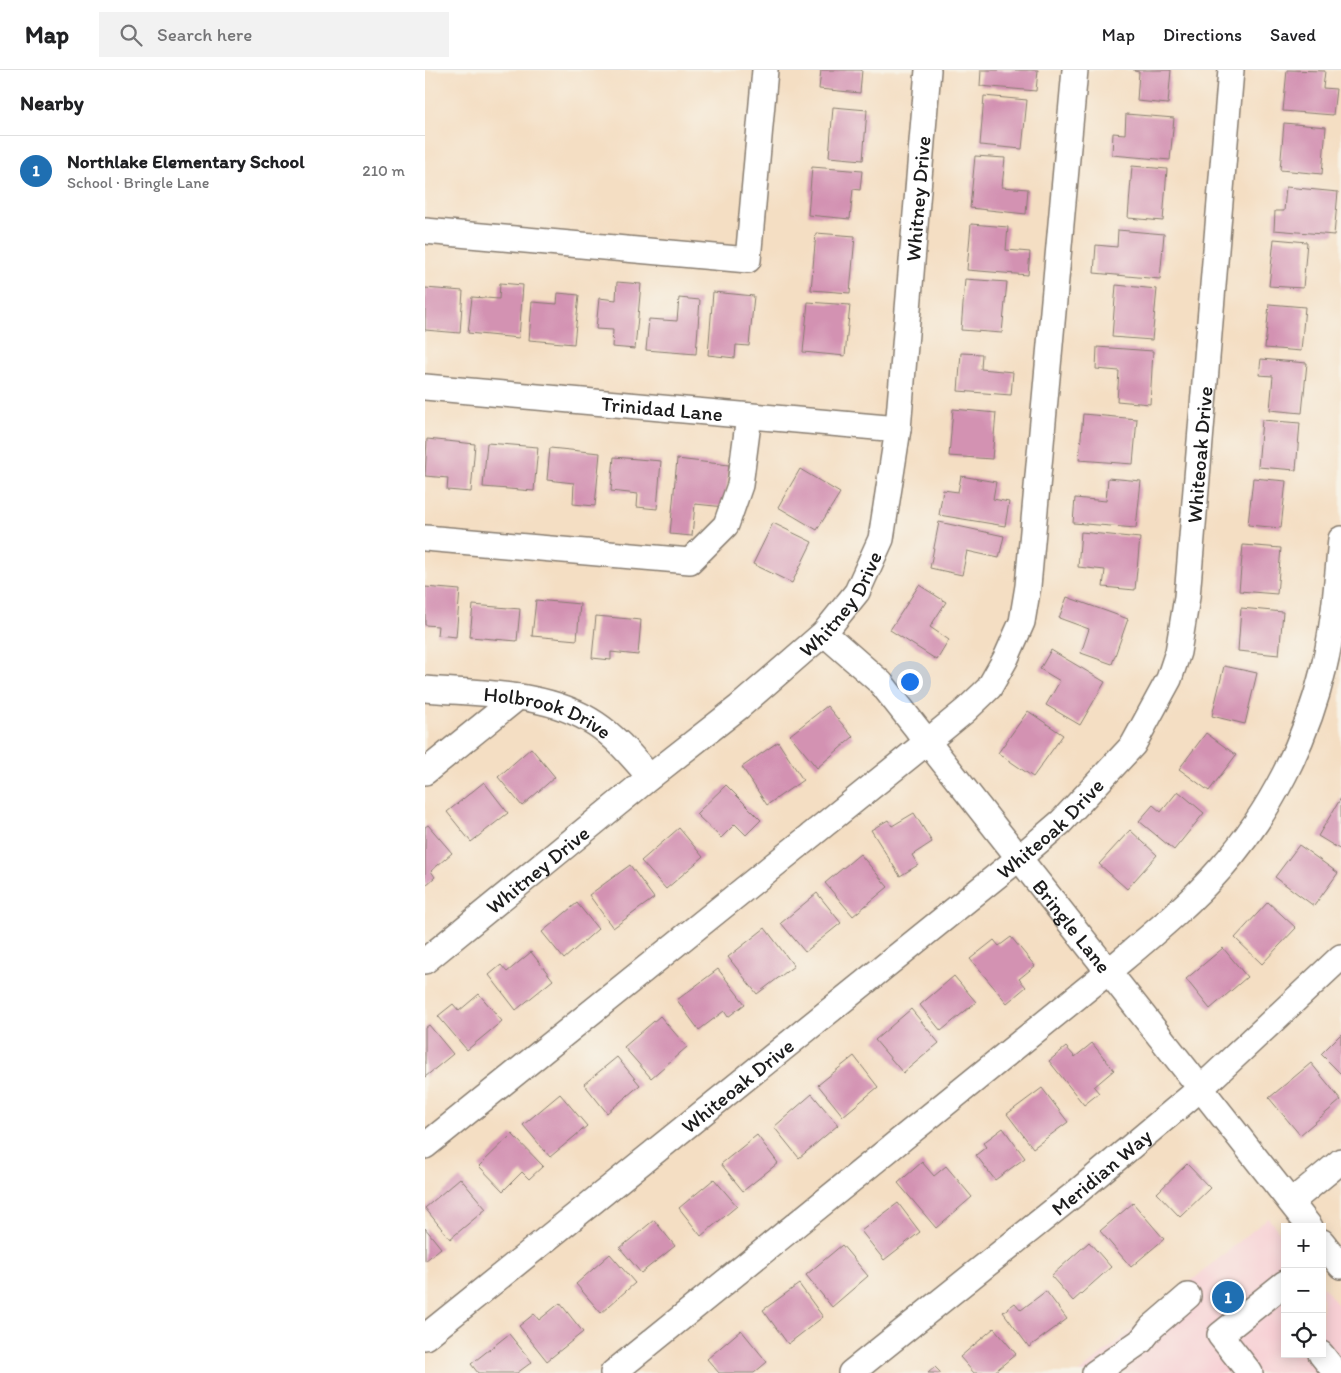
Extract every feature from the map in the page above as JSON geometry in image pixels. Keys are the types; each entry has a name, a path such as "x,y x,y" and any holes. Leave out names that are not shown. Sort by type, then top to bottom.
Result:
{"street":[{"path":"425,231 748,260 765,70"},
{"name":"Whitney Drive","path":"425,961 650,777 739,707 824,633 857,592 881,539 898,429 927,70"},
{"path":"425,1146 927,742 989,688 1006,658 1022,622 1028,586 1075,70"},
{"name":"Whiteoak Drive","path":"425,1337 1019,858 1061,822 1133,745 1169,679 1179,652 1187,597 1231,70"},
{"name":"Trinidad Lane","path":"425,387 898,429"},
{"path":"425,538 689,561 726,525 740,485 749,416"},
{"path":"613,1373 1109,971 1166,923 1220,869 1251,830 1285,775 1311,710 1324,667 1333,615 1341,539"},
{"name":"Bringle Lane","path":"824,633 881,683 1308,1223"},
{"name":"Holbrook Drive","path":"425,689 518,698 565,708 595,724 623,746 650,777"},
{"path":"425,772 518,698"},
{"name":"Meridian Way","path":"851,1373 1077,1192 1201,1088 1341,957"},
{"path":"1291,1202 1341,1162"},
{"path":"1250,1373 1220,1335 1280,1295"},
{"path":"1095,1373 1141,1341 1152,1327 1188,1296"},
{"path":"1324,1358 1336,1373"}],"shaded area":[{"path":"1268,1218 1281,1234 1281,1358 1326,1358 1326,1290 1341,1309 1341,1373 1079,1373"}],"building":[{"path":"821,70 862,70 860,93 819,89"},
{"path":"981,70 1038,70 1036,91 980,86"},
{"path":"1134,70 1171,70 1168,104 1137,101 1139,72"},
{"path":"1287,70 1325,71 1323,88 1336,89 1333,115 1283,111"},
{"path":"984,96 1027,100 1022,149 980,145"},
{"path":"833,107 867,110 863,160 829,157"},
{"path":"1126,114 1174,118 1170,160 1112,155 1113,133 1125,134"},
{"path":"1284,123 1326,127 1322,174 1280,170"},
{"path":"975,156 1005,158 1002,187 1028,189 1026,214 970,208"},
{"path":"1132,166 1167,169 1163,221 1128,218"},
{"path":"812,167 862,171 860,190 853,189 850,219 808,215"},
{"path":"1286,187 1338,192 1334,235 1274,230 1275,211 1284,211"},
{"path":"971,224 1008,227 1006,250 1030,252 1028,275 967,270"},
{"path":"1118,230 1164,234 1160,279 1094,273 1096,245 1117,247"},
{"path":"816,233 855,236 850,293 811,290"},
{"path":"1274,239 1307,242 1303,288 1269,286"},
{"path":"965,279 1007,282 1002,333 961,330"},
{"path":"617,282 641,284 635,349 612,347 613,330 596,329 599,298 616,300"},
{"path":"500,283 523,285 519,338 468,333 472,297 499,299"},
{"path":"1116,285 1157,289 1152,340 1112,337"},
{"path":"425,288 463,291 460,333 425,330"},
{"path":"713,292 754,296 749,346 736,345 735,358 708,355"},
{"path":"558,293 579,295 574,344 529,340 532,302 557,304"},
{"path":"679,298 700,300 696,354 646,350 649,319 677,321"},
{"path":"808,302 850,305 845,356 803,352"},
{"path":"1269,304 1305,307 1301,351 1265,348"},
{"path":"1097,347 1153,351 1150,404 1117,401 1119,371 1096,369"},
{"path":"961,353 982,354 981,369 1013,372 1011,395 958,391"},
{"path":"1261,359 1307,363 1302,413 1270,410 1273,376 1259,375"},
{"path":"953,409 996,413 992,459 949,456"},
{"path":"1083,414 1137,419 1133,464 1079,460"},
{"path":"1262,420 1300,423 1296,470 1258,467"},
{"path":"427,439 475,444 471,492 447,490 448,478 425,476"},
{"path":"487,443 538,447 534,491 483,487"},
{"path":"550,448 600,453 595,506 573,504 574,483 547,480"},
{"path":"614,457 661,461 657,509 637,507 638,494 611,491"},
{"path":"677,459 729,465 725,507 695,504 692,536 670,534"},
{"path":"800,469 840,493 817,530 778,507"},
{"path":"961,476 996,482 993,499 1009,502 1005,526 939,515 943,490 958,492"},
{"path":"1108,478 1141,481 1136,528 1073,523 1075,498 1106,501"},
{"path":"1253,478 1286,481 1281,528 1248,525"},
{"path":"939,522 1004,536 999,558 967,551 962,575 930,568"},
{"path":"773,523 812,542 792,583 753,564"},
{"path":"1081,532 1140,538 1135,590 1103,587 1105,570 1078,567"},
{"path":"1243,545 1281,548 1277,594 1239,591"},
{"path":"919,585 946,602 930,627 949,640 937,660 890,630"},
{"path":"425,587 460,590 456,637 437,635 438,626 425,625"},
{"path":"1067,597 1128,619 1112,664 1081,653 1089,629 1059,618"},
{"path":"536,600 580,604 577,640 532,636"},
{"path":"473,605 520,609 517,641 470,637"},
{"path":"1241,608 1283,612 1279,655 1238,651"},
{"path":"596,616 641,620 638,655 611,652 611,660 592,658"},
{"path":"1051,650 1105,682 1080,725 1046,705 1060,681 1040,669"},
{"path":"1224,666 1257,673 1245,724 1212,716"},
{"path":"827,706 853,737 817,768 790,735"},
{"path":"1028,711 1063,735 1033,777 998,753"},
{"path":"1206,733 1236,755 1209,791 1179,769"},
{"path":"778,742 803,780 767,805 742,767"},
{"path":"531,748 555,777 522,806 498,777"},
{"path":"484,782 508,813 471,842 447,812"},
{"path":"726,785 761,820 746,835 735,824 721,838 696,814"},
{"path":"1178,791 1204,813 1174,850 1139,821 1153,805 1161,812"},
{"path":"1341,798 1341,850 1318,836"},
{"path":"914,813 932,842 912,855 918,865 900,876 871,830 888,820 892,826"},
{"path":"428,825 452,853 431,871 435,877 425,886 425,827"},
{"path":"679,828 703,857 666,889 641,861"},
{"path":"1130,830 1157,855 1127,889 1099,864"},
{"path":"1299,845 1338,873 1314,906 1275,877"},
{"path":"860,854 888,887 853,916 825,883"},
{"path":"630,865 654,898 613,928 589,895"},
{"path":"817,893 841,923 805,952 781,923"},
{"path":"1268,902 1296,928 1262,964 1235,938"},
{"path":"577,903 598,929 564,959 542,932"},
{"path":"765,928 794,966 757,994 728,957"},
{"path":"1011,937 1035,966 1019,979 1026,987 1007,1003 970,959 994,940 999,946"},
{"path":"1223,948 1247,977 1210,1009 1186,979"},
{"path":"531,952 553,980 516,1010 489,975 501,965 507,972"},
{"path":"718,969 745,1004 728,1017 724,1011 699,1030 677,1000"},
{"path":"954,976 976,1002 941,1031 920,1005"},
{"path":"479,994 502,1021 467,1050 438,1016 453,1004 459,1011"},
{"path":"911,1009 939,1043 903,1073 875,1040"},
{"path":"660,1016 687,1047 651,1078 624,1047"},
{"path":"429,1025 453,1054 425,1077 425,1028"},
{"path":"1341,1034 1341,1074 1321,1054"},
{"path":"1092,1043 1114,1070 1094,1087 1099,1093 1084,1105 1049,1061 1066,1047 1075,1057"},
{"path":"854,1056 878,1087 843,1116 818,1085"},
{"path":"617,1057 640,1085 607,1113 584,1084"},
{"path":"1311,1063 1341,1100 1300,1135 1269,1098"},
{"path":"1042,1088 1068,1122 1033,1148 1007,1114"},
{"path":"560,1094 587,1126 550,1157 523,1125"},
{"path":"812,1094 838,1125 799,1158 774,1127"},
{"path":"1003,1128 1025,1158 995,1180 976,1155 986,1147 983,1143"},
{"path":"512,1134 543,1166 529,1179 522,1172 503,1191 479,1166"},
{"path":"757,1135 778,1163 743,1191 721,1164"},
{"path":"922,1162 934,1176 946,1166 972,1197 936,1228 898,1183"},
{"path":"1187,1164 1210,1188 1180,1217 1157,1193"},
{"path":"460,1178 486,1209 450,1239 425,1208"},
{"path":"714,1179 737,1206 701,1236 679,1208"},
{"path":"898,1203 920,1232 884,1260 861,1231"},
{"path":"1133,1203 1164,1239 1131,1267 1100,1231"},
{"path":"654,1220 675,1246 641,1273 620,1248"},
{"path":"425,1228 441,1248 425,1261"},
{"path":"1089,1242 1111,1267 1073,1301 1051,1276"},
{"path":"842,1245 868,1276 832,1307 806,1275"},
{"path":"610,1254 635,1283 601,1313 576,1284"},
{"path":"799,1284 823,1317 788,1344 763,1310"},
{"path":"1046,1291 1067,1319 1029,1347 1003,1312 1015,1303 1021,1310"},
{"path":"560,1303 583,1332 547,1361 519,1326 534,1314 539,1320"},
{"path":"994,1328 1016,1354 993,1373 974,1373 960,1357"},
{"path":"741,1330 767,1362 754,1373 719,1373 707,1359"},
{"path":"509,1334 532,1362 517,1373 478,1373 471,1364"},
{"path":"935,1367 941,1373 928,1373"}],"place":[{"name":"Northlake Elementary School","path":"1228,1297"}]}
